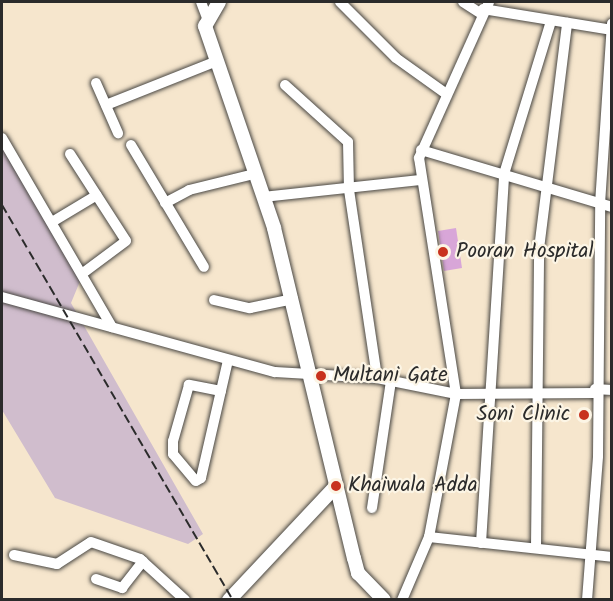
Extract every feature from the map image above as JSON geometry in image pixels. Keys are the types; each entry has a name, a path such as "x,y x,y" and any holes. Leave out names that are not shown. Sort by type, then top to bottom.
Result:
{"main road":[{"path":"219,2 207,18 217,60 293,299 314,378 336,486 358,573 384,600"},
{"path":"229,600 336,486"}],"street":[{"path":"201,2 207,18"},
{"path":"340,2 396,58 445,93"},
{"path":"463,2 551,21 611,27 600,204 595,391 598,456 587,600"},
{"path":"402,600 429,537 456,394 420,180 421,150 484,8"},
{"path":"481,543 504,174 551,21"},
{"path":"536,548 537,398 546,187 567,23"},
{"path":"106,105 217,60"},
{"path":"96,83 118,132"},
{"path":"285,85 347,140 349,187 377,378"},
{"path":"2,138 83,273 112,327"},
{"path":"131,145 204,267"},
{"path":"421,150 612,207"},
{"path":"70,154 126,243 83,273"},
{"path":"165,203 189,190 254,174"},
{"path":"262,197 420,180"},
{"path":"52,222 97,195"},
{"path":"2,297 228,360 314,378 377,378 456,394 537,398 612,390"},
{"path":"214,300 247,308 293,299"},
{"path":"221,392 189,385 173,441 173,454 196,481 201,478 221,392 228,360"},
{"path":"372,508 391,381"},
{"path":"429,537 612,557"},
{"path":"14,555 57,564 91,542 144,561 185,600"},
{"path":"96,579 123,587 144,561"}],"shaded area":[{"path":"2,138 83,274 71,303 203,534 188,544 55,498 2,410"}],"building":[{"path":"456,228 462,268 444,271 438,231"}],"railway":[{"path":"2,205 233,600"}],"place":[{"name":"Pooran Hospital","path":"443,252"},
{"name":"Multani Gate","path":"321,376"},
{"name":"Soni Clinic","path":"584,415"},
{"name":"Khaiwala Adda","path":"336,486"}]}
